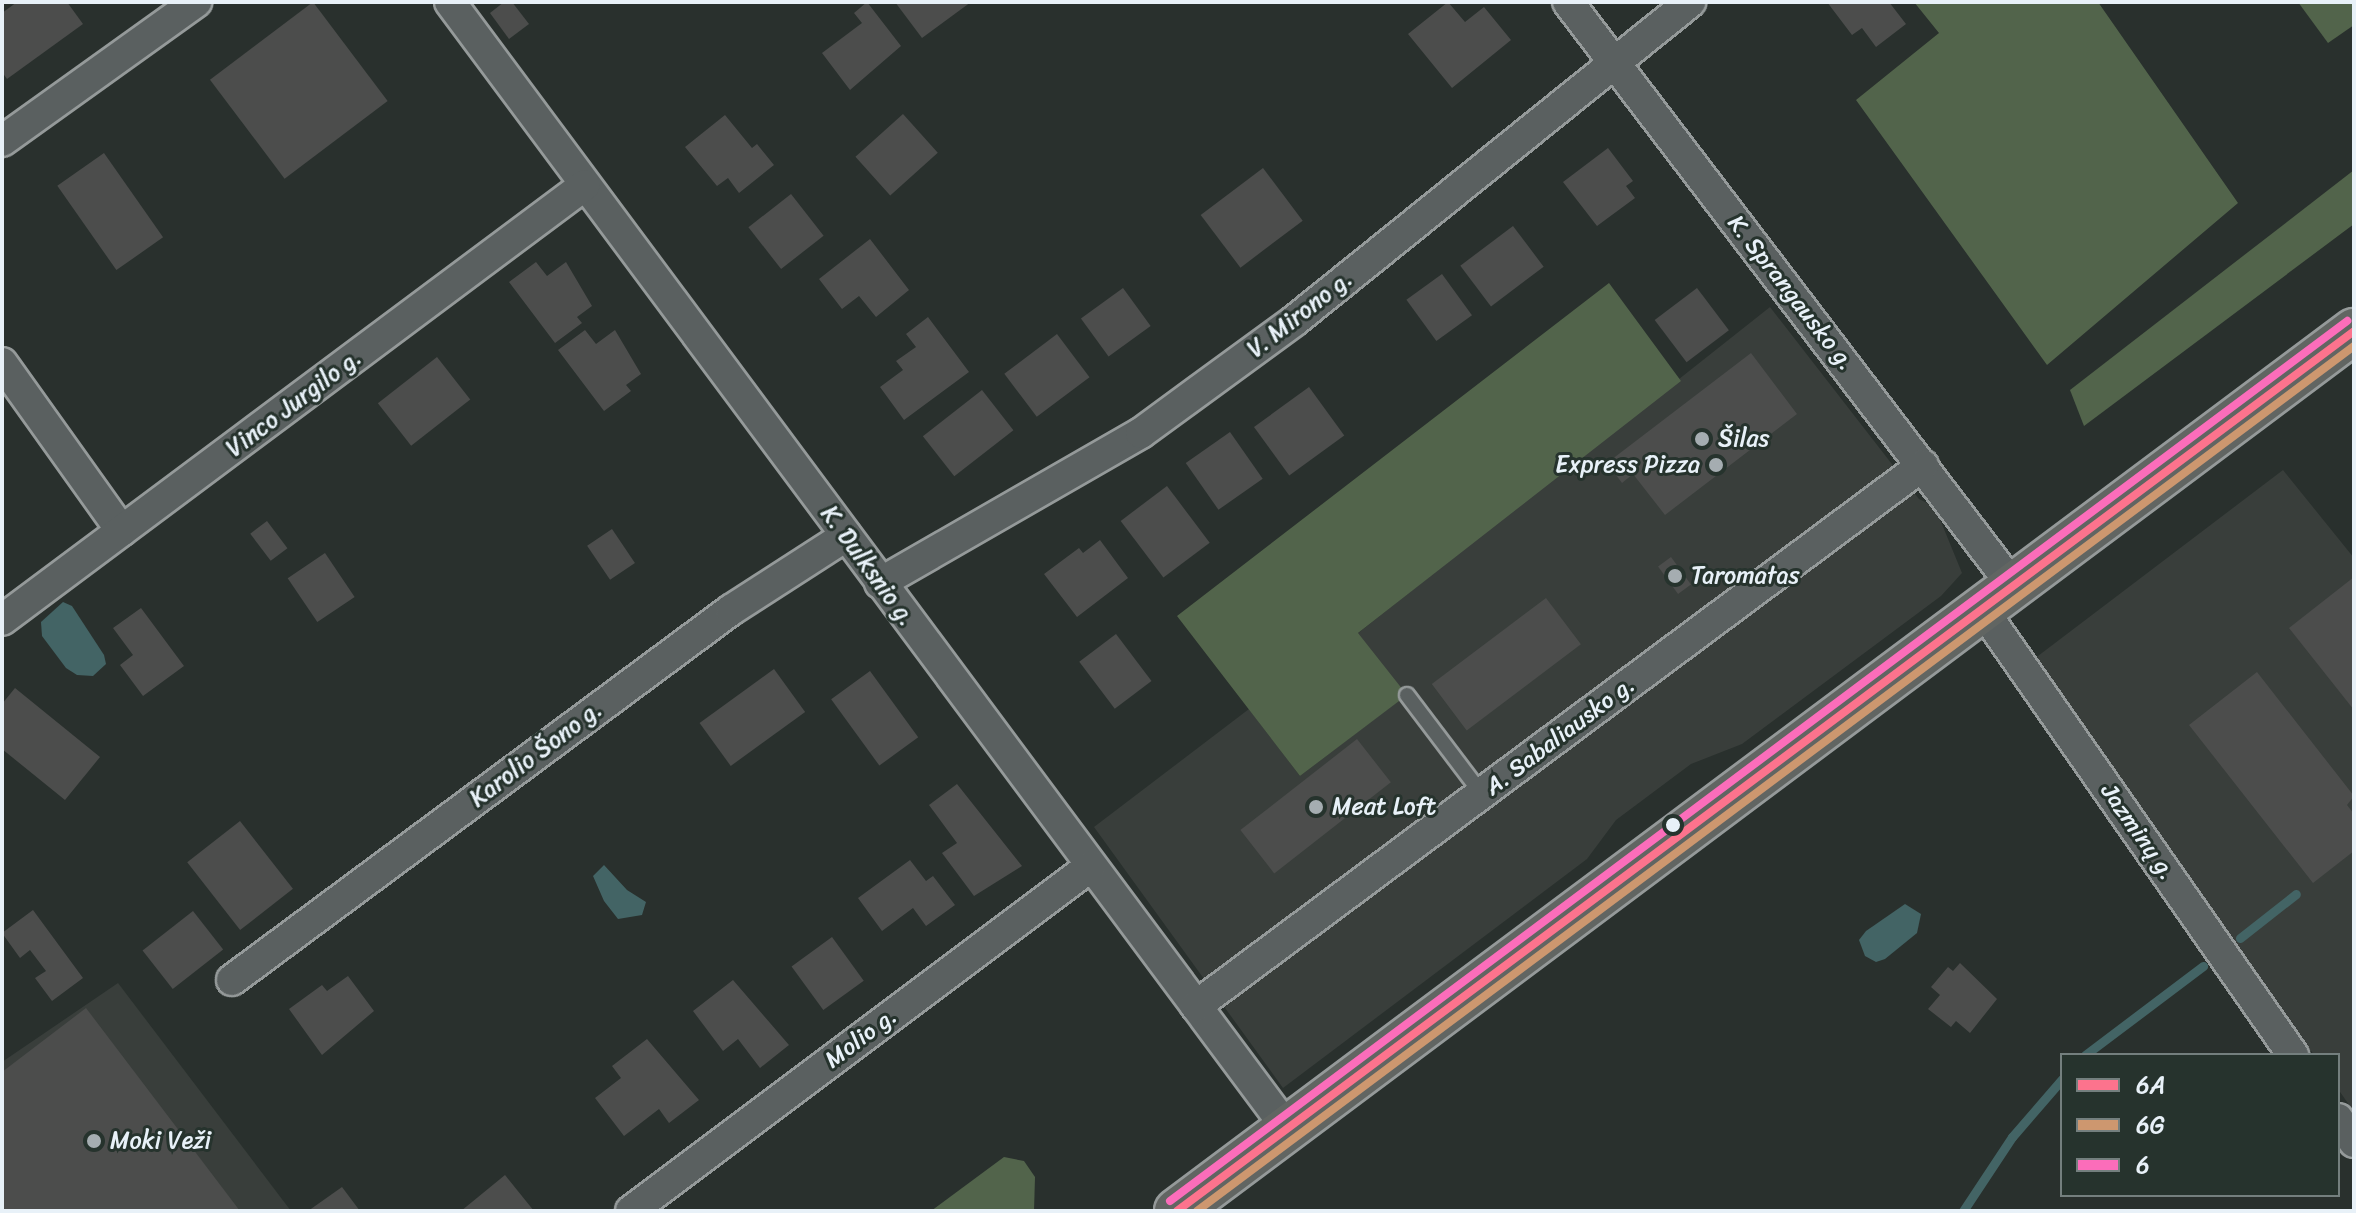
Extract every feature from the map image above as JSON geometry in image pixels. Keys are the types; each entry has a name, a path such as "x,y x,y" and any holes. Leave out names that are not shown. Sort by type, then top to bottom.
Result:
{"main road":[{"path":"1182,1210 1287,1128 2354,331"}],"street":[{"path":"2,141 196,2"},
{"name":"K. Dulksnio g.","path":"450,2 1287,1128"},
{"name":"K. Sprangausko g.","path":"1568,2 1923,465 1998,598"},
{"name":"V. Mirono g.","path":"880,583 1141,433 1294,321 1690,2"},
{"name":"Vinco Jurgilo g.","path":"2,620 585,185"},
{"path":"2,363 122,531"},
{"name":"A. Sabaliausko g.","path":"1196,1006 1923,465"},
{"name":"Karolio Šono g.","path":"232,980 731,610 846,536"},
{"name":"Jazminų g.","path":"1998,598 2292,1053"},
{"name":"Molio g.","path":"631,1211 1091,866"},
{"path":"2340,1122 2354,1142"}],"lane":[{"path":"1407,695 1482,795"}],"shaded area":[{"path":"1770,307 1919,499 1935,507 1962,573 1941,596 1742,744 1691,764 1616,820 1587,859 1283,1088 1094,827 1249,709 1300,776 1406,695 1357,634"},
{"path":"2283,470 2354,558 2354,1112 2340,1092 2340,1053 2313,1053 2034,659"},
{"name":"Moki Veži","path":"118,983 291,1211 2,1211 2,1062"}],"green space":[{"path":"1914,2 2098,2 2238,203 2047,365 1856,100 1939,33"},
{"path":"2298,2 2354,2 2354,25 2328,43"},
{"path":"2354,170 2354,224 2084,426 2070,390"},
{"path":"1609,283 1681,381 1358,633 1407,695 1300,776 1177,616"},
{"path":"1004,1157 1024,1161 1035,1177 1034,1211 931,1211"}],"water":[{"path":"63,602 72,606 104,655 106,664 93,676 77,675 66,668 42,636 41,622"},
{"path":"604,865 627,890 646,902 642,915 618,919 604,901 593,876"},
{"path":"1905,904 1921,914 1917,933 1885,959 1876,962 1865,956 1859,940 1866,931"}],"building":[{"path":"17,2 67,2 83,24 7,79 2,72 2,13"},
{"path":"313,2 388,101 285,179 210,80"},
{"path":"504,2 512,2 529,24 509,39 490,13"},
{"path":"867,2 901,46 850,90 822,53 862,23 854,13"},
{"path":"895,2 971,2 922,38"},
{"path":"1448,2 1465,22 1484,7 1511,40 1452,88 1408,34"},
{"path":"1827,2 1889,2 1906,24 1876,47 1862,28 1852,35"},
{"path":"903,114 938,153 890,195 855,157"},
{"path":"725,115 752,148 757,144 774,165 739,193 728,178 717,186 685,147"},
{"path":"1608,148 1633,181 1626,186 1635,198 1597,226 1563,182"},
{"path":"104,153 163,237 116,270 57,186"},
{"path":"1263,168 1303,221 1240,268 1201,215"},
{"path":"791,194 824,236 781,269 748,227"},
{"path":"1513,226 1544,267 1491,306 1460,266"},
{"path":"870,239 909,290 876,317 859,296 842,309 819,279"},
{"path":"536,262 547,276 566,262 592,306 577,317 582,323 555,343 509,282"},
{"path":"1442,274 1472,315 1436,341 1406,300"},
{"path":"1123,288 1151,326 1109,357 1081,319"},
{"path":"1697,288 1729,330 1687,362 1655,320"},
{"path":"928,317 969,372 904,420 880,387 903,370 896,361 916,347 906,334"},
{"path":"585,330 596,344 615,330 641,374 626,385 631,391 604,411 558,350"},
{"path":"1057,334 1089,377 1037,417 1004,374"},
{"name":"Šilas","path":"1751,353 1797,414 1665,515 1633,474 1622,483 1607,463"},
{"path":"437,357 470,400 411,446 378,403"},
{"path":"1309,387 1344,436 1289,476 1254,427"},
{"path":"982,390 1013,430 954,476 923,436"},
{"path":"1230,432 1263,479 1218,510 1186,463"},
{"path":"1167,486 1210,543 1163,578 1121,521"},
{"path":"267,521 287,548 271,561 250,534"},
{"path":"612,529 635,563 610,580 587,546"},
{"path":"1100,540 1128,578 1077,617 1044,574 1079,548 1083,553"},
{"path":"325,553 355,597 317,622 288,578"},
{"name":"Taromatas","path":"1671,557 1691,585 1678,594 1658,566"},
{"path":"2354,577 2354,710 2289,628"},
{"path":"1546,598 1581,644 1467,730 1432,684"},
{"path":"141,608 184,666 143,696 120,665 133,655 113,628"},
{"path":"1116,634 1152,681 1115,709 1079,662"},
{"path":"774,669 805,712 731,766 700,723"},
{"path":"870,671 918,737 879,766 831,699"},
{"path":"2257,672 2354,796 2347,805 2354,814 2354,851 2313,883 2189,725"},
{"path":"15,688 100,757 65,800 2,749 2,704"},
{"name":"Meat Loft","path":"1357,739 1391,782 1274,873 1240,830"},
{"path":"957,784 1022,866 974,896 942,853 957,843 929,805"},
{"path":"240,821 293,889 240,930 187,862"},
{"path":"910,860 926,881 933,876 955,905 926,926 913,908 882,931 858,898"},
{"path":"33,910 83,978 52,1001 35,978 46,971 30,950 20,958 2,933"},
{"path":"193,911 223,950 173,989 143,950"},
{"path":"832,937 864,981 823,1010 792,966"},
{"path":"1960,963 1997,999 1970,1033 1956,1021 1951,1027 1928,1009 1940,995 1931,987 1948,967 1953,971"},
{"path":"348,976 374,1011 322,1055 289,1009 322,985 327,991"},
{"path":"733,980 789,1045 760,1068 738,1039 723,1051 693,1011"},
{"name":"Moki Veži","path":"86,1008 240,1211 2,1211 2,1072"},
{"path":"647,1039 699,1100 669,1123 659,1109 624,1136 595,1098 621,1078 612,1066"},
{"path":"505,1175 534,1211 461,1211"},
{"path":"342,1187 360,1211 308,1211"}],"waterway":[{"path":"2240,938 2296,894"},
{"path":"2088,1053 2203,966"},
{"path":"1963,1211 2012,1137 2060,1081"}],"transit line":[{"name":"6","path":"1170,1201 2347,321"},
{"name":"6A","path":"1177,1211 2354,331"},
{"name":"6G","path":"1197,1211 2354,346"}],"place":[{"name":"Šilas","path":"1702,439"},
{"name":"Express Pizza","path":"1716,465"},
{"name":"Taromatas","path":"1675,576"},
{"name":"Meat Loft","path":"1316,807"},
{"name":"Moki Veži","path":"94,1141"}]}
